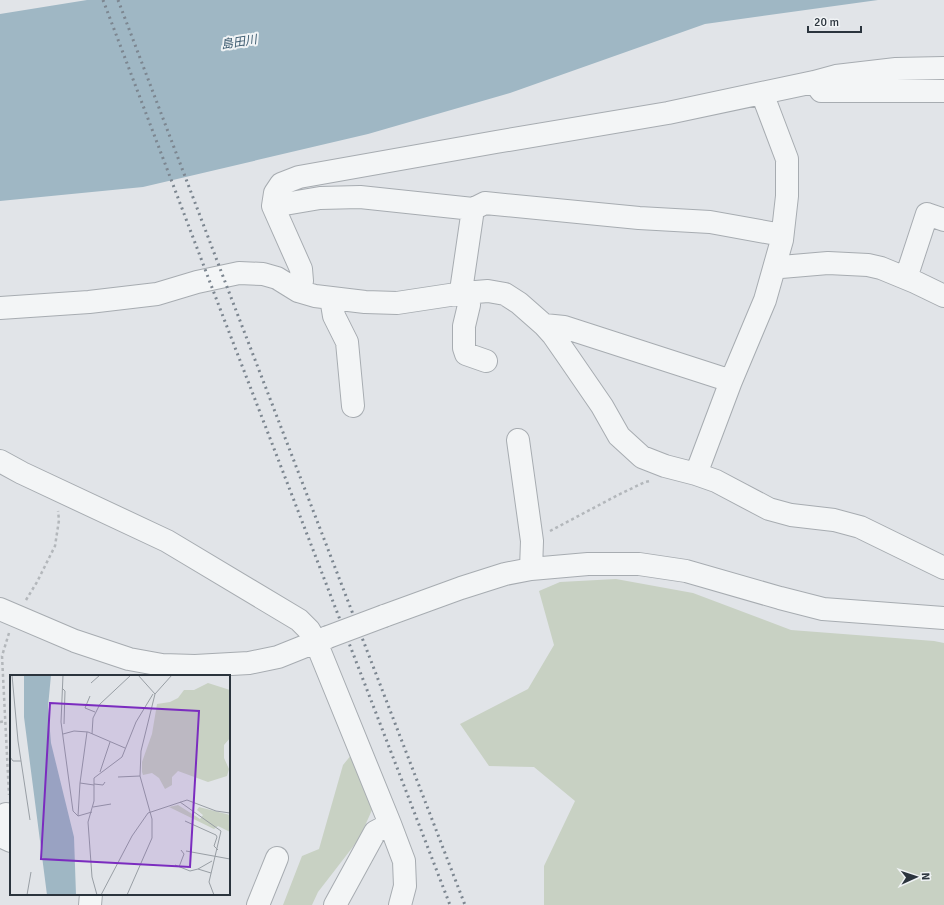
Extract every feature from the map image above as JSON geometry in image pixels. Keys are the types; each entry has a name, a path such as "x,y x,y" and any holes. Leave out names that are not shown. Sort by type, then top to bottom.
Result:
{"street":[{"path":"298,290 302,281 301,269 273,206 275,193 281,184 299,177 668,112 814,82 836,76 896,69 944,68"},
{"path":"814,82 821,92 944,91"},
{"path":"696,474 731,381 765,300 782,236 787,196 787,159 762,93"},
{"path":"273,206 320,198 360,197 473,209 485,203 639,218 710,222 782,236"},
{"path":"473,209 462,284 469,306 464,326 464,348 466,354 486,361"},
{"path":"906,278 927,214 944,220"},
{"path":"775,266 781,267 828,263 868,265 881,268 906,278 944,296"},
{"path":"0,308 89,302 157,294 198,282 238,273 263,274 277,278 298,290 315,296 365,302 397,303 488,291 505,294 519,303 553,335 602,406 619,436 642,457 665,466 716,481 769,509 791,515 834,520 860,528 944,568"},
{"path":"331,298 334,316 347,342 353,406"},
{"path":"544,325 564,327 731,381"},
{"path":"518,440 532,542 532,569"},
{"path":"0,461 54,489 167,541 299,620 322,640 404,861 405,886 400,905"},
{"path":"8,612 76,641 129,659 162,665 195,666 249,663 278,657 384,616 461,588 505,574 532,569 588,564 639,564 686,571 823,609 944,618"},
{"path":"335,905 374,832 390,824"},
{"path":"0,836 10,841"},
{"path":"258,905 277,858"},
{"path":"90,905 91,895"}],"path":[{"path":"532,542 554,528 618,495 645,482 651,481"},
{"path":"3,820 9,797 2,656 8,636 8,612 37,582 55,546 59,520 54,489"},
{"path":"0,722 5,721"}],"green space":[{"path":"616,579 693,593 791,630 944,643 944,905 544,905 544,866 575,801 534,767 489,766 460,724 528,689 554,645 539,591 560,582"},
{"path":"352,754 372,810 359,839 318,892 312,905 283,905 302,856 319,849 343,765"}],"water":[{"name":"島田川","path":"87,0 878,0 705,24 510,93 368,134 143,187 0,201 0,14"}],"railway":[{"path":"103,0 219,306 450,905"},
{"path":"118,0 465,905"}]}
